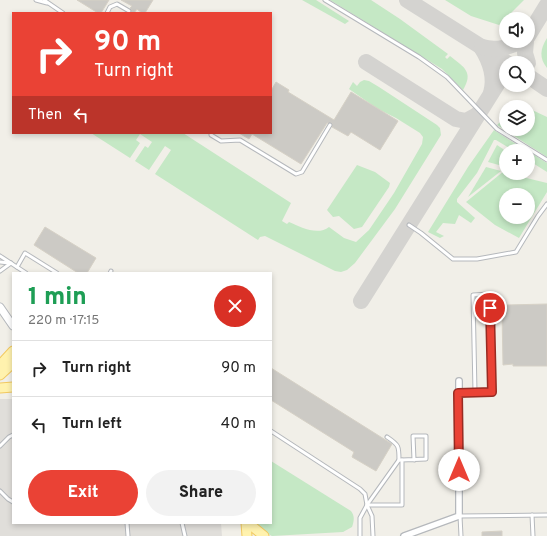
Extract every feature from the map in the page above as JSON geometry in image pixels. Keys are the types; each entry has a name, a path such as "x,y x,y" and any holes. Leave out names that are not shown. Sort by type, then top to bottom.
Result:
{"main road":[{"path":"0,365 12,352"},
{"path":"0,375 12,364"},
{"path":"0,388 12,387"},
{"path":"247,524 247,536"},
{"path":"248,524 264,536"}],"street":[{"path":"0,307 12,325"},
{"path":"404,536 460,516 458,381"}],"lane":[{"path":"36,0 46,1 62,12"},
{"path":"325,0 419,57 447,77 497,129 547,160"},
{"path":"108,12 110,7 117,4 129,11"},
{"path":"211,134 221,141 240,140 296,174 302,172 330,125"},
{"path":"409,225 422,233 453,259 477,259 516,252 547,204"},
{"path":"17,267 25,253 55,272"},
{"path":"0,256 22,272"},
{"path":"0,262 11,263"},
{"path":"0,271 11,263"},
{"path":"458,393 492,392 490,294 473,295 475,392"},
{"path":"272,432 360,489 365,494 367,505 372,516 373,536"},
{"path":"0,446 12,436"},
{"path":"400,460 414,460 426,459 426,436 413,436 414,460"},
{"path":"367,505 402,505 398,447 397,443 387,437"},
{"path":"360,536 360,518 367,505 400,460"},
{"path":"0,491 12,501"},
{"path":"532,515 533,536"},
{"path":"461,536 460,516 547,515"},
{"path":"127,524 128,536"},
{"path":"182,524 185,536"}],"shaded area":[{"path":"0,399 12,399 12,524 221,524 222,536 0,536"}],"green space":[{"path":"302,0 316,0 349,21 345,24"},
{"path":"330,0 371,0 400,19 448,54 445,57 447,59 450,56 466,70 468,79 463,90 442,69"},
{"path":"445,0 524,0 512,12 499,12 499,25 471,16"},
{"path":"547,38 547,68 544,64 541,53"},
{"path":"364,80 369,81 379,87 437,125 440,128 441,135 395,209 355,263 347,270 341,272 335,271 265,236 260,237 258,240 155,174 171,150 165,146 149,170 135,161 145,146 148,148 152,142 140,134 185,134 291,203 282,221 287,224 289,222 314,231 325,230 329,227 344,238 356,242 369,230 394,193 422,144 423,137 420,133 378,109 349,89 353,82 357,86"},
{"path":"535,111 547,117 547,157 535,149 535,144 527,144 514,136 535,136"},
{"path":"494,130 499,133 499,136 503,136 516,144 503,144 494,140 477,173 457,199 457,202 475,218 471,223 459,215 455,224 443,223 436,232 444,236 440,238 428,232 468,167"},
{"path":"93,134 140,134 136,140 140,143 130,158"},
{"path":"497,145 499,146 499,165 488,162"},
{"path":"535,155 547,163 547,172 535,164"},
{"path":"357,165 375,172 390,183 389,187 362,227 354,229 339,216 333,217 327,210"},
{"path":"486,167 499,170 499,173 468,197"},
{"path":"499,175 499,180 535,180 547,183 547,192 535,212 535,188 499,188 499,224 528,224 519,238 495,225 466,202"},
{"path":"272,462 351,511 354,519 352,527 343,532 272,536 261,529 258,525 272,524"}],"building":[{"path":"77,0 109,0 102,12 96,12"},
{"path":"121,0 153,0 146,12 141,12 137,9 135,12 132,12 130,8 132,6"},
{"path":"276,82 289,90 288,92 334,120 351,92 398,121 380,150 351,132 348,136 332,127 332,123 327,123 301,164 252,134 272,134 272,89"},
{"path":"241,134 252,134 249,139"},
{"path":"45,227 96,258 88,272 76,272 34,245"},
{"path":"547,304 547,366 513,366 513,364 503,365 502,312 506,312 506,305"},
{"path":"272,369 392,444 376,471 352,457 354,452 272,401"},
{"path":"502,531 502,536 482,536 482,532"}],"taxiway":[{"path":"407,0 499,58"},
{"path":"535,25 547,5"},
{"path":"481,47 491,69 493,81 491,93"},
{"path":"482,47 492,49 501,48"},
{"path":"525,48 526,56"},
{"path":"366,62 456,119 466,121 477,115"},
{"path":"361,301 499,81"},
{"path":"535,81 547,89"}],"route":[{"path":"459,470 458,393 492,392 490,308"}]}
